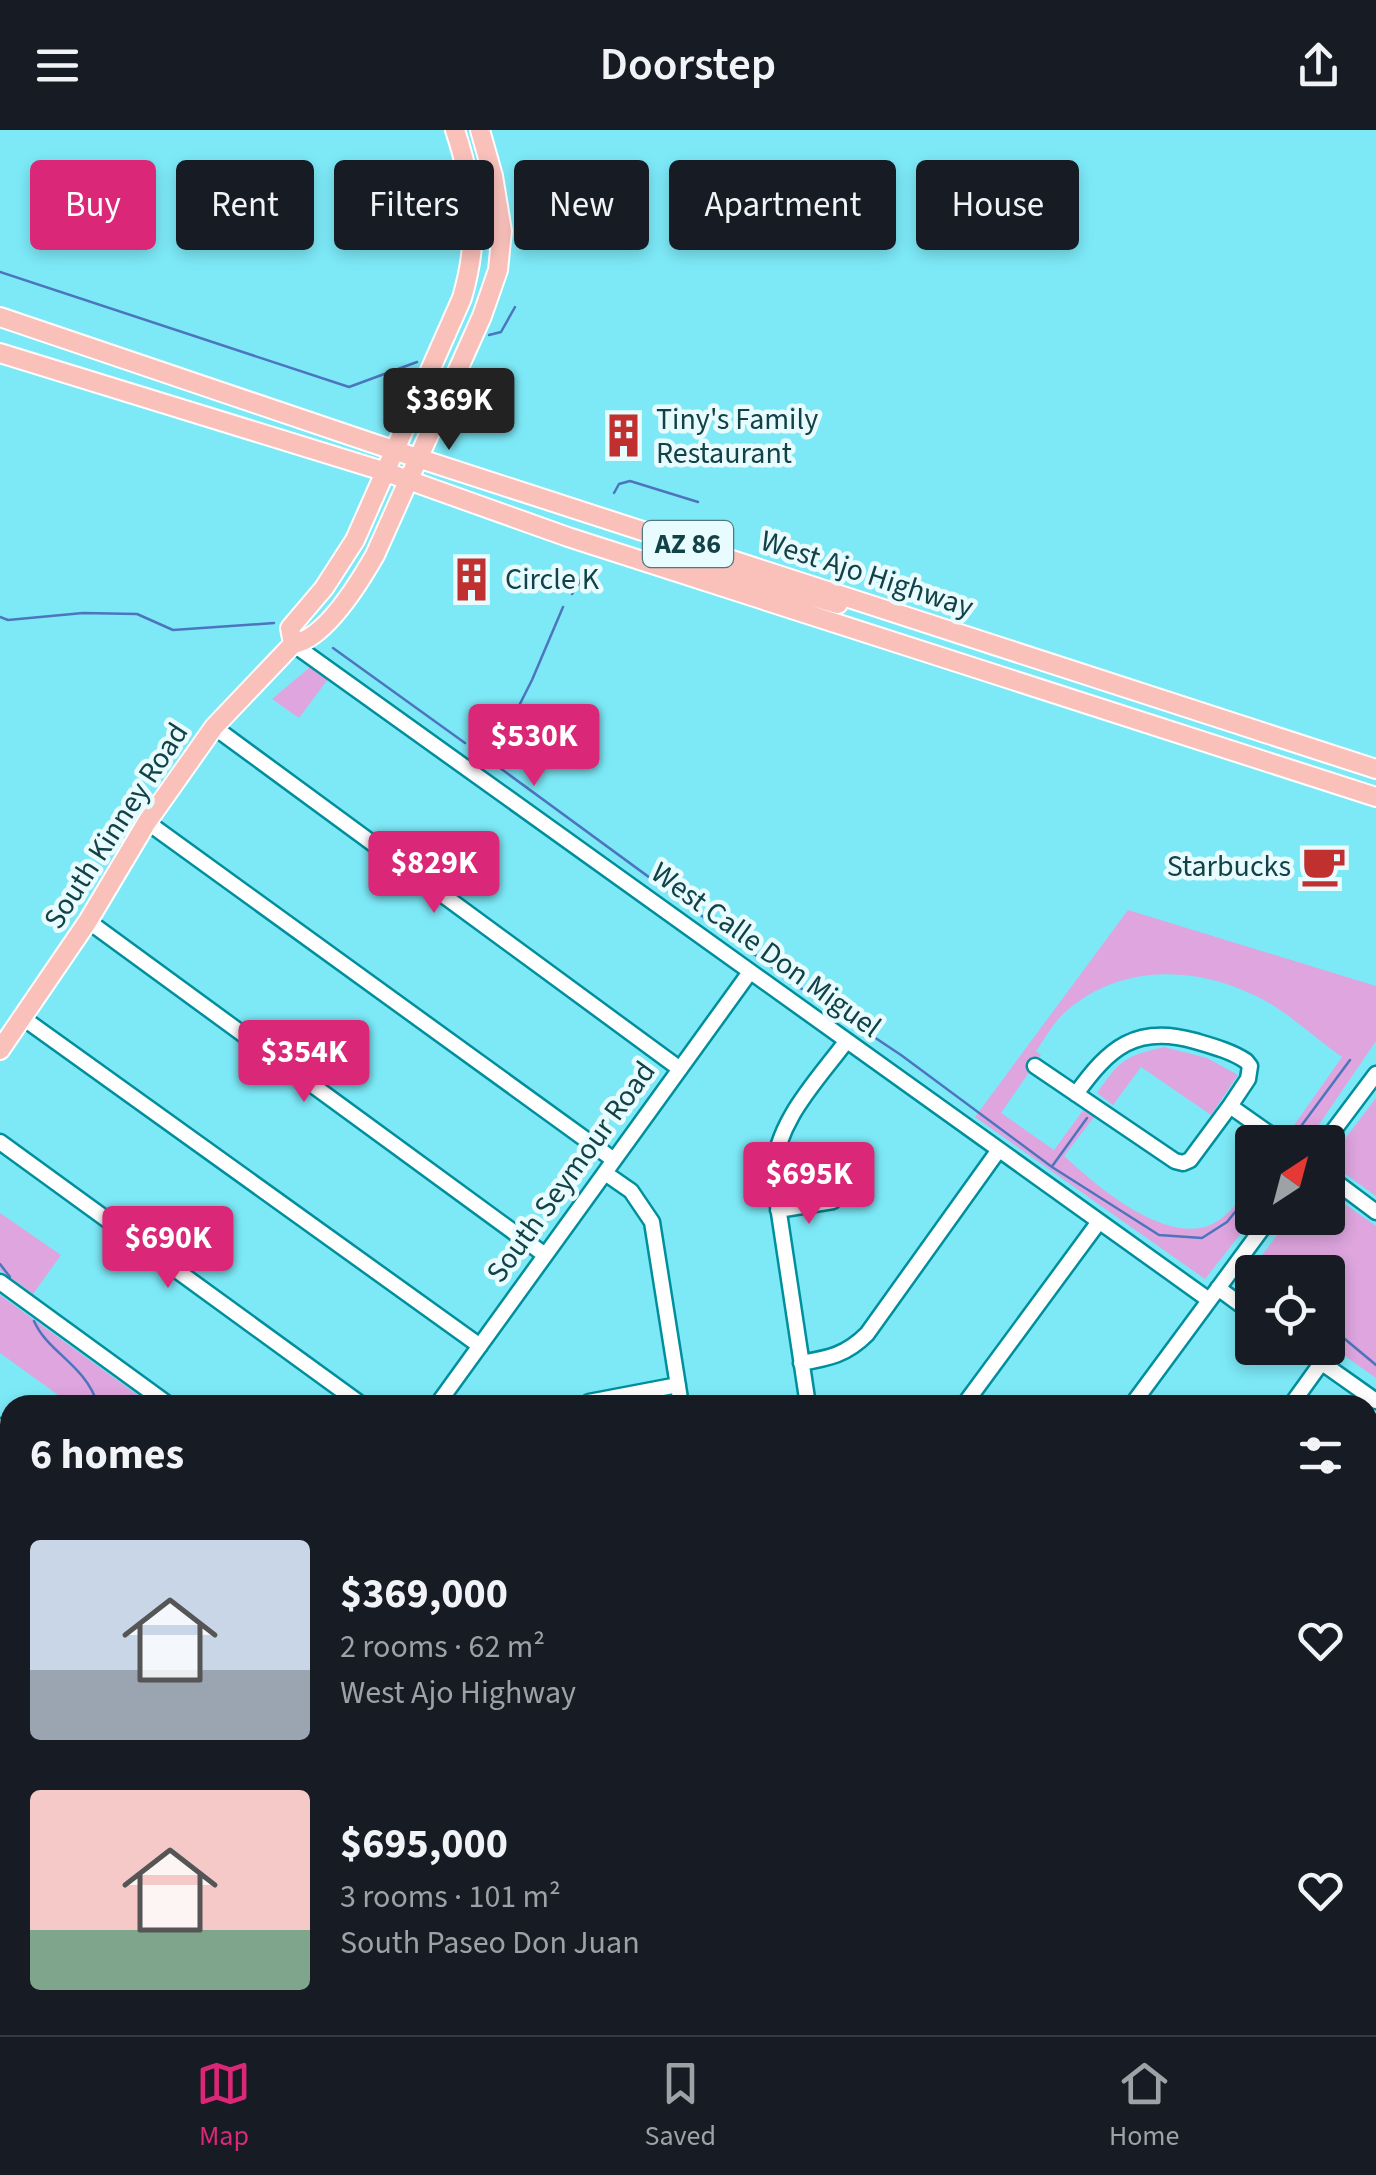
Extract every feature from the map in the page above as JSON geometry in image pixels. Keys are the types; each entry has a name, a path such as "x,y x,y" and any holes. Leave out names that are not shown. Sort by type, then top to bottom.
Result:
{"main road":[{"name":"South Kinney Road","path":"292,644 290,628 341,565 355,540 433,368 470,269 472,189 455,130"},
{"name":"South Kinney Road","path":"0,1050 88,921 146,822 214,727 292,644 307,642 318,632 362,579 410,481 498,270 502,231 480,130"},
{"name":"West Ajo Highway","path":"0,317 393,450 1376,769"},
{"name":"West Ajo Highway","path":"0,353 383,471 568,537 1376,797"},
{"path":"684,572 692,566 708,567 836,604 884,608"}],"street":[{"name":"West Calle Don Miguel","path":"292,644 1098,1223 1235,1304"},
{"path":"214,727 680,1068"},
{"path":"146,822 609,1167 652,1222 680,1395"},
{"path":"88,921 546,1255"},
{"name":"South Seymour Road","path":"444,1395 750,972"},
{"path":"23,1018 480,1346"},
{"path":"1036,1066 1076,1094 1169,1158 1182,1163 1196,1154 1248,1079 1253,1065 1237,1055 1188,1039 1144,1036 1123,1043 1104,1057 1076,1094"},
{"path":"806,1395 773,1173 775,1149 788,1121 846,1043"},
{"path":"1338,1125 1376,1074"},
{"path":"1230,1106 1257,1125"},
{"path":"0,1142 348,1395"},
{"path":"801,1362 836,1358 867,1334 998,1151"},
{"path":"1345,1189 1376,1212"},
{"path":"778,1210 833,1201"},
{"path":"971,1395 1098,1223"},
{"path":"1139,1395 1257,1235"},
{"path":"0,1282 154,1395"},
{"path":"1297,1395 1320,1365"},
{"path":"1326,1365 1369,1395"},
{"path":"626,1395 678,1385"}],"shaded area":[{"path":"310,667 328,679 299,718 272,699"},
{"path":"1128,910 1376,986 1376,1041 1319,1125 1294,1125 1342,1057 1260,998 1211,979 1159,974 1109,985 1064,1013 1036,1051 1041,1055 1001,1113 1054,1150 1084,1109 1094,1117 1064,1156 1126,1206 1163,1224 1182,1228 1208,1226 1235,1206 1235,1235 1240,1235 1205,1279 975,1117"},
{"path":"1164,1047 1207,1058 1238,1075 1211,1115 1141,1067 1113,1105 1097,1093 1124,1061"},
{"path":"1376,1098 1376,1196 1345,1174 1345,1139"},
{"path":"1345,1204 1376,1226 1376,1378 1345,1356 1345,1255 1262,1255 1277,1235 1345,1235"},
{"path":"0,1213 61,1255 33,1294 0,1270"},
{"path":"0,1295 138,1395 58,1395 0,1353"}],"waterway":[{"path":"0,272 349,387 417,362"},
{"path":"489,335 501,332 515,307"},
{"path":"614,493 619,484 630,481 698,502"},
{"path":"572,594 586,566"},
{"path":"492,759 563,607"},
{"path":"0,617 8,620 83,613 137,614 173,630 274,623"},
{"path":"333,648 465,743"},
{"path":"485,757 1052,1167 1159,1235 1202,1238 1235,1212"},
{"path":"1302,1125 1350,1060"},
{"path":"1053,1165 1087,1118"},
{"path":"0,1264 10,1277"},
{"path":"34,1321 94,1395"},
{"path":"1345,1339 1376,1365"}],"place":[{"name":"Tiny's Family Restaurant","path":"623,436"},
{"name":"Circle K","path":"472,579"},
{"name":"Starbucks","path":"1324,866"}]}
